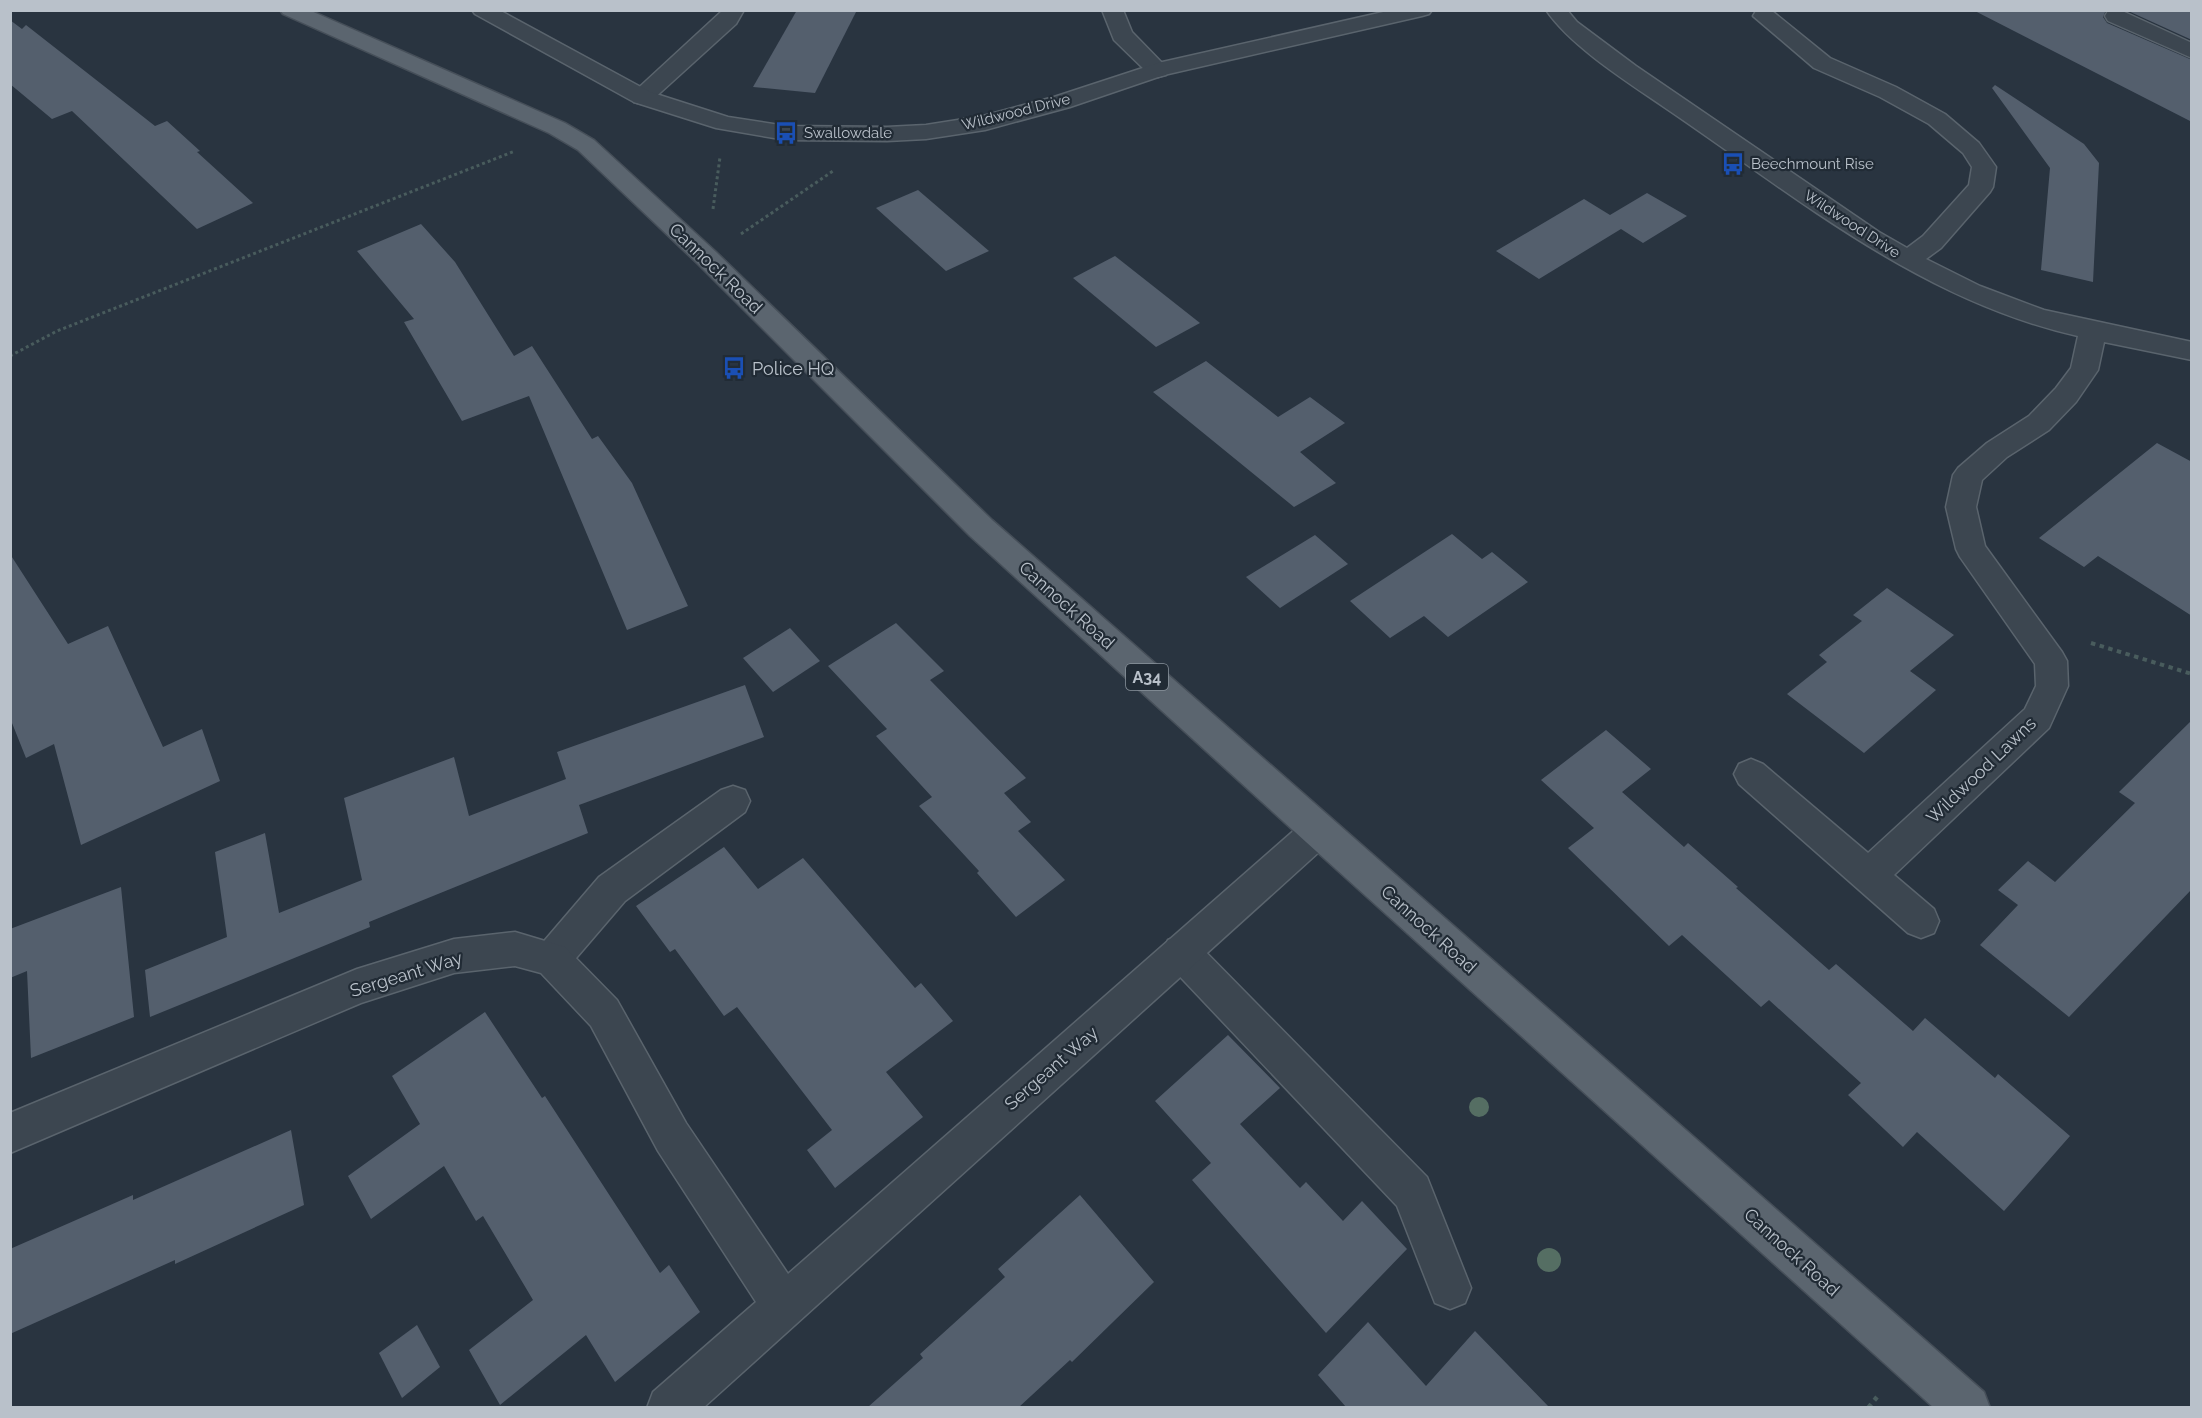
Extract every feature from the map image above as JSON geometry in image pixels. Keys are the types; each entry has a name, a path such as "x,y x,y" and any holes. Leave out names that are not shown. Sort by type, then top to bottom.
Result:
{"main road":[{"name":"Cannock Road","path":"290,10 557,128 586,145 706,258 981,528 1318,831 1968,1407"}],"street":[{"name":"Wildwood Drive","path":"482,10 642,97 724,123 786,133 887,134 926,132 985,123 1062,102 1158,70 1422,10"},
{"path":"642,97 728,20 734,10"},
{"path":"1112,10 1122,35 1158,70"},
{"name":"Wildwood Drive","path":"1557,10 1569,27 1628,71 1870,238 1908,260 1960,287 2035,316 2192,351"},
{"path":"1764,16 1822,63 1888,92 1937,119 1971,148 1984,166 1981,187 1932,242 1908,260"},
{"path":"2116,16 2192,52"},
{"name":"Wildwood Lawns","path":"1869,875 2037,718 2052,686 2051,661 1971,549 1961,507 1968,475 1996,450 2039,423 2066,395 2084,370 2093,329"},
{"path":"1751,774 1921,921"},
{"path":"733,801 612,889 552,959 604,1014 672,1137 784,1306"},
{"name":"Sergeant Way","path":"669,1407 1318,831"},
{"name":"Sergeant Way","path":"10,1133 357,987 454,956 515,949 552,959"},
{"path":"1181,952 1412,1192 1450,1288"}],"path":[{"path":"706,258 724,123"},
{"path":"10,356 57,331 529,145 557,128"},
{"path":"706,258 887,134"},
{"path":"2026,625 2127,652 2192,674"}],"building":[{"path":"797,10 857,10 815,93 753,87"},
{"path":"1973,10 2106,10 2103,17 2107,23 2192,60 2192,122"},
{"path":"2126,10 2192,10 2192,40"},
{"path":"10,20 22,29 26,25 155,126 167,121 253,203 197,229 72,111 52,119 10,84"},
{"path":"1995,85 2084,144 2099,163 2093,282 2041,270 2050,168 1992,88"},
{"path":"918,190 989,251 946,271 876,208"},
{"path":"1647,193 1687,216 1643,243 1621,229 1539,279 1496,251 1584,199 1610,215"},
{"path":"421,224 455,262 514,356 532,346 592,439 598,436 632,483 688,606 627,630 529,396 462,421 404,322 414,319 357,251"},
{"path":"1115,256 1200,323 1156,347 1073,278"},
{"path":"1206,361 1278,417 1310,397 1345,423 1300,452 1336,483 1294,507 1153,392"},
{"path":"2157,443 2192,462 2192,616 2098,556 2084,567 2039,538"},
{"path":"1452,534 1482,559 1492,552 1528,582 1448,637 1424,616 1390,638 1350,601"},
{"path":"1315,535 1348,564 1280,608 1246,577"},
{"path":"10,554 68,644 108,626 163,747 202,729 220,781 81,845 54,744 26,758 10,718"},
{"path":"1887,588 1954,635 1910,671 1936,690 1864,753 1787,694 1827,662 1819,655 1862,621 1853,615"},
{"path":"896,623 944,671 930,680 1026,778 1004,793 1031,822 1018,831 1065,880 1016,917 977,873 979,871 919,806 932,797 876,736 887,729 828,666"},
{"path":"790,628 820,661 773,692 743,658"},
{"path":"745,685 764,737 579,805 588,833 369,922 370,927 150,1017 145,970 227,937 215,852 265,833 279,913 362,880 344,798 454,757 469,816 566,779 557,752"},
{"path":"2192,720 2192,889 2069,1017 1980,945 2018,905 1998,890 2028,861 2055,882 2135,803 2119,792"},
{"path":"1606,730 1651,769 1622,792 1684,847 1688,843 1829,970 1836,964 1913,1031 1925,1018 1995,1078 1998,1074 2070,1136 2004,1211 1917,1132 1903,1147 1848,1095 1861,1083 1769,1000 1761,1007 1682,935 1669,946 1568,848 1594,828 1541,780"},
{"path":"724,847 758,889 803,858 915,988 921,983 953,1021 886,1072 923,1117 835,1188 807,1150 832,1130 737,1007 724,1016 675,949 670,952 636,906"},
{"path":"121,887 134,1017 31,1058 27,971 10,978 10,929"},
{"path":"485,1012 542,1098 545,1096 660,1273 669,1265 700,1312 615,1382 586,1335 500,1405 469,1350 533,1300 483,1216 476,1221 444,1166 371,1219 348,1176 420,1124 392,1076"},
{"path":"1228,1035 1280,1088 1240,1124 1300,1188 1306,1182 1343,1221 1362,1201 1407,1249 1326,1333 1192,1180 1211,1163 1155,1101"},
{"path":"291,1130 304,1205 175,1264 175,1260 10,1334 10,1249 133,1195 133,1200"},
{"path":"1080,1195 1154,1282 1072,1362 1070,1360 1019,1407 868,1407 923,1358 920,1354 1005,1277 998,1269"},
{"path":"1368,1322 1426,1386 1475,1331 1549,1407 1346,1407 1318,1375"},
{"path":"417,1325 440,1367 402,1398 379,1353"}],"place":[{"name":"Swallowdale","path":"786,133"},
{"name":"Beechmount Rise","path":"1733,164"},
{"name":"Police HQ","path":"734,368"}]}
